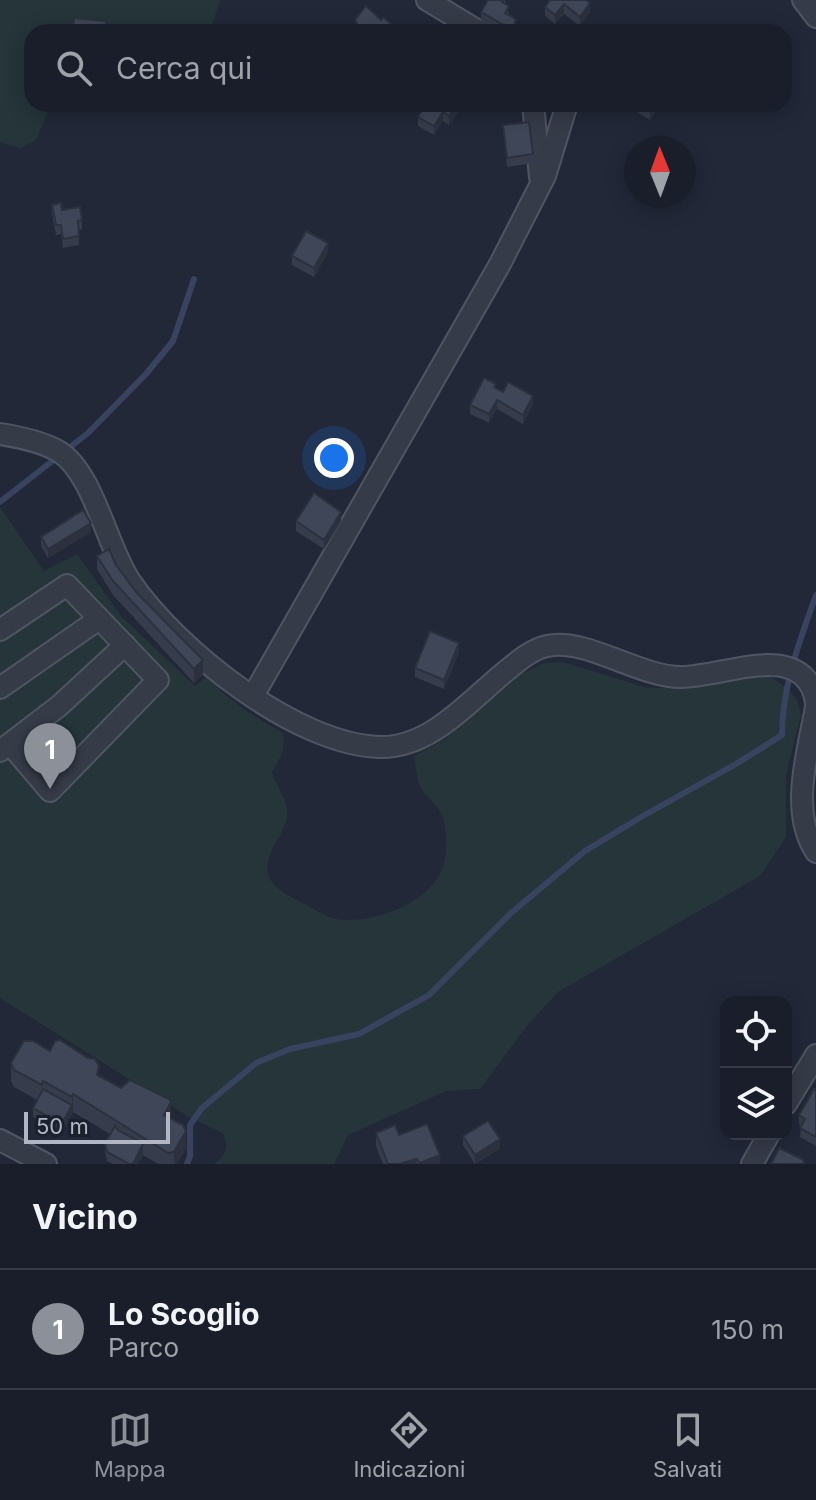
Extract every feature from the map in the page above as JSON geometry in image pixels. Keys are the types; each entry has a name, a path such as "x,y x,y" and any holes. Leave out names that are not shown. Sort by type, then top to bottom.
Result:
{"street":[{"path":"427,0 467,24"},
{"path":"803,0 816,17"},
{"path":"534,112 541,185"},
{"path":"253,696 439,373 541,185 564,112"},
{"path":"0,434 43,444 61,452 78,471 129,581 166,623 220,674 263,705 322,734 380,747 419,741 439,728 519,660 546,646 570,645 651,671 681,677 773,665 789,668 813,680 816,705 802,802 809,841 816,852"},
{"path":"0,630 67,585 99,619 125,645 158,680 50,791 6,748 59,706 125,645"},
{"path":"0,688 99,619"},
{"path":"792,1094 816,1055"},
{"path":"0,1140 36,1162"},
{"path":"752,1164 766,1140"}],"shaded area":[{"path":"0,0 220,0 212,24 24,24 24,112 48,112 36,140 20,148 0,142"},
{"path":"0,507 44,571 77,554 121,616 195,686 207,676 233,701 283,733 283,749 272,772 286,805 287,817 267,871 272,883 279,889 328,916 352,920 387,913 419,897 431,886 445,858 445,827 439,810 420,786 414,756 444,740 521,674 544,663 563,662 647,688 681,687 738,675 770,677 786,687 797,700 801,715 786,775 786,837 760,876 558,992 526,1027 480,1089 446,1091 348,1135 334,1164 214,1164 222,1158 227,1147 223,1133 191,1118 0,998"}],"building":[{"path":"488,0 503,0 509,6 505,13 516,19 515,24 502,24 481,12"},
{"path":"550,0 586,0 590,3 580,17 564,4 555,15 545,7"},
{"path":"366,6 381,20 383,17 391,24 356,24 355,20"},
{"path":"74,18 106,21 106,24 73,24"},
{"path":"421,112 443,112 434,126 418,117"},
{"path":"529,122 533,154 507,158 503,125"},
{"path":"61,203 62,210 80,207 82,220 78,221 79,236 63,239 61,225 56,225 52,205"},
{"path":"306,231 328,243 314,268 292,256"},
{"path":"484,378 503,392 508,382 533,396 523,415 497,400 489,414 470,405"},
{"path":"314,493 341,512 324,540 296,521"},
{"path":"83,510 91,523 48,549 41,537"},
{"path":"109,549 116,565 137,593 203,660 194,669 113,581 97,556"},
{"path":"430,631 459,643 444,680 415,668"},
{"path":"60,1040 88,1058 95,1059 99,1066 97,1075 121,1088 130,1080 169,1099 171,1102 164,1115 183,1125 186,1131 174,1152 168,1153 73,1094 72,1097 43,1081 42,1085 14,1070 11,1063 24,1041 33,1041 50,1051 55,1041"},
{"path":"43,1089 72,1105 64,1120 58,1122 33,1108"},
{"path":"814,1089 816,1137 800,1128 805,1119 799,1115"},
{"path":"488,1121 500,1139 475,1155 463,1136"},
{"path":"427,1124 440,1155 420,1163 417,1159 388,1164 376,1133 395,1125 399,1135"},
{"path":"115,1126 143,1144 133,1164 107,1152 105,1143"},
{"path":"779,1148 804,1160 803,1164 771,1164"}],"waterway":[{"path":"0,502 88,433 146,374 173,341 194,279"},
{"path":"187,1164 190,1125 202,1108 256,1063 290,1049 359,1034 429,995 511,913 585,851 782,735 789,681 816,595"}],"place":[{"name":"Lo Scoglio","path":"50,789"}]}
